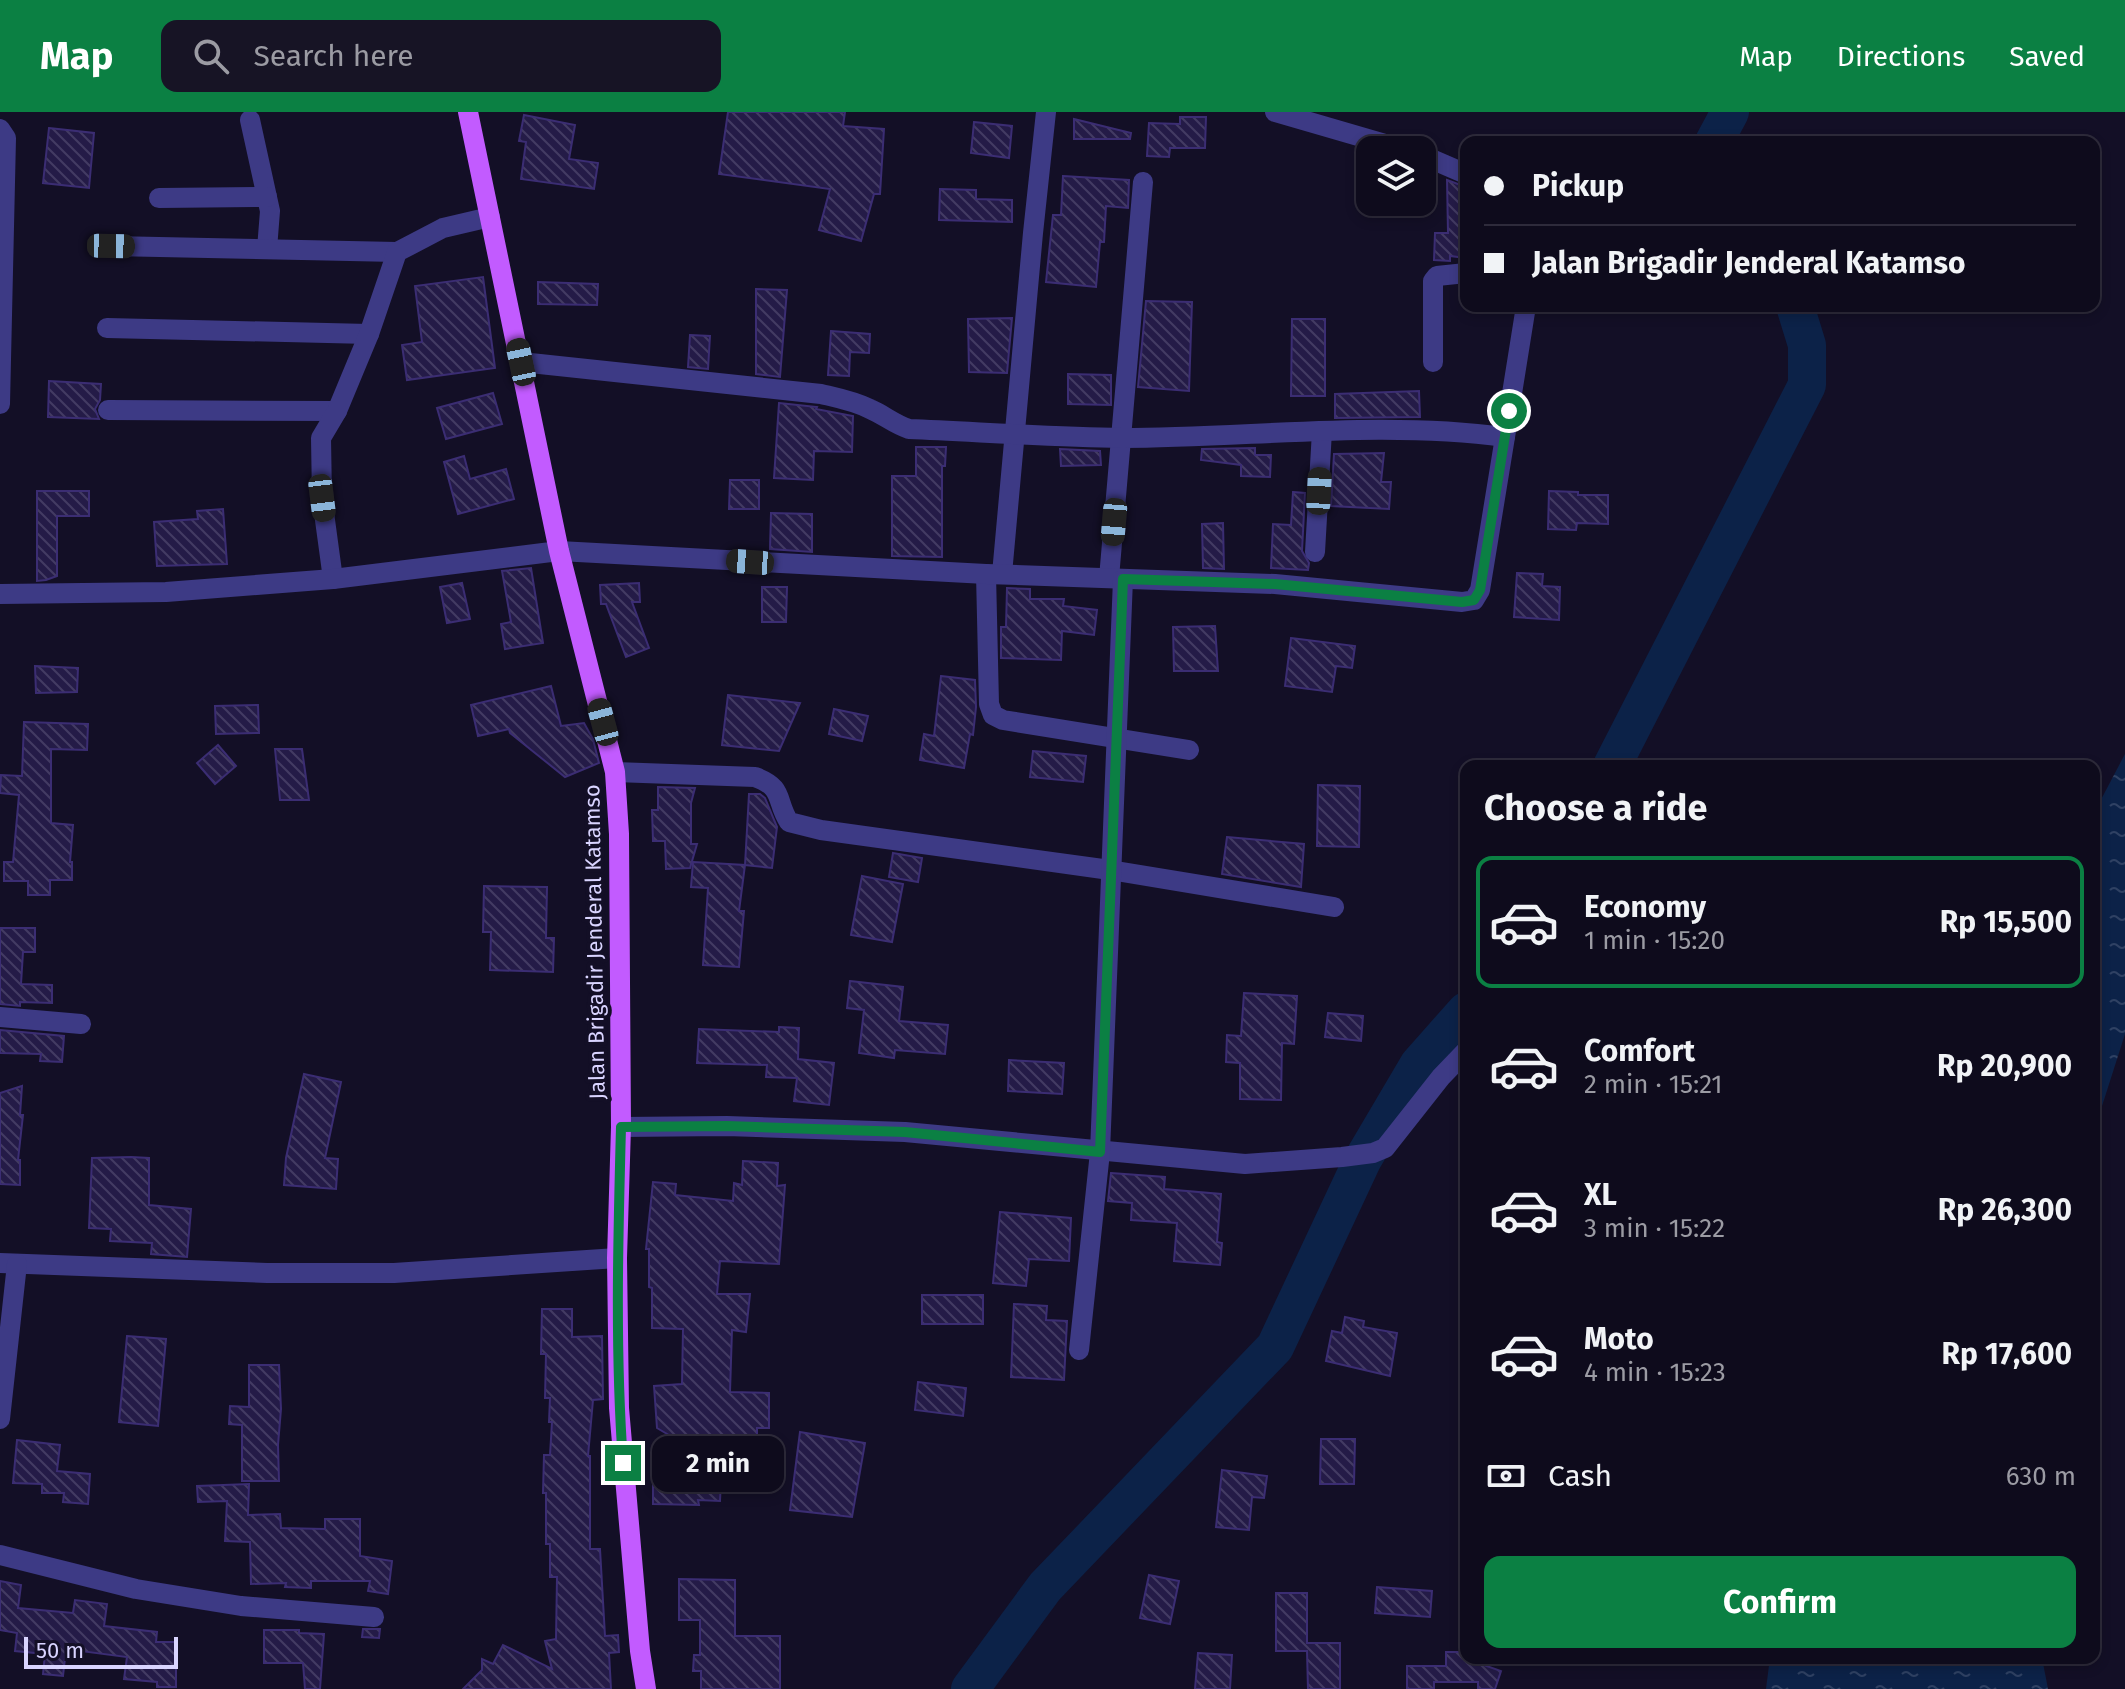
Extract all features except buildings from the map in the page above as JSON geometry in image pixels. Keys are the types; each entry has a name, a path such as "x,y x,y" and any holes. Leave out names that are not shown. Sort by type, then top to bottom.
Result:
{"main road":[{"name":"Jalan Brigadir Jenderal Katamso","path":"468,112 559,551 615,772 619,834 621,1127 617,1258 619,1408 646,1689"}],"street":[{"path":"1046,112 1014,433 994,574 989,704 993,715 1003,720 1189,750"},
{"path":"1275,112 1358,136"},
{"path":"250,120 270,211 267,249"},
{"path":"0,129 6,138 0,404"},
{"path":"1436,161 1460,171"},
{"path":"1079,1350 1100,1152 1117,737 1116,578 1121,438 1143,182"},
{"path":"159,198 267,197"},
{"path":"111,246 397,252 443,228 490,217"},
{"path":"333,579 322,498 321,438 337,411 369,334 397,252"},
{"path":"1433,362 1433,281 1437,276 1460,274"},
{"path":"0,594 166,592 333,579 559,551 994,574 1275,584 1462,602 1474,600 1480,590 1525,312"},
{"path":"107,328 369,334"},
{"path":"521,362 821,394 852,401 873,410 892,424 909,429 1121,438 1322,431 1461,433 1505,437"},
{"path":"108,410 337,411"},
{"path":"1315,552 1322,431"},
{"path":"615,772 755,777 767,782 779,793 782,812 789,822 821,830 1110,870 1334,907"},
{"path":"0,1017 81,1024"},
{"path":"621,1127 727,1126 905,1132 1245,1164 1342,1157 1373,1153 1385,1148 1460,1057"},
{"path":"0,1419 9,1264 267,1273 394,1273 617,1258"},
{"path":"0,1555 136,1589 241,1606 374,1617"}],"water":[{"path":"2125,754 2125,1034 2100,1112 2100,802"},
{"path":"1769,1664 2043,1664 2048,1689 1766,1689"}],"waterway":[{"path":"1717,136 1730,112"},
{"path":"1615,760 1807,385 1807,345 1797,312"},
{"path":"970,1689 1045,1587 1275,1347 1363,1159 1419,1064 1460,1018"}],"route":[{"path":"623,1463 617,1258 621,1127 727,1126 905,1132 1100,1152 1123,579 1275,584 1462,602 1474,600 1480,590 1509,411"}]}
